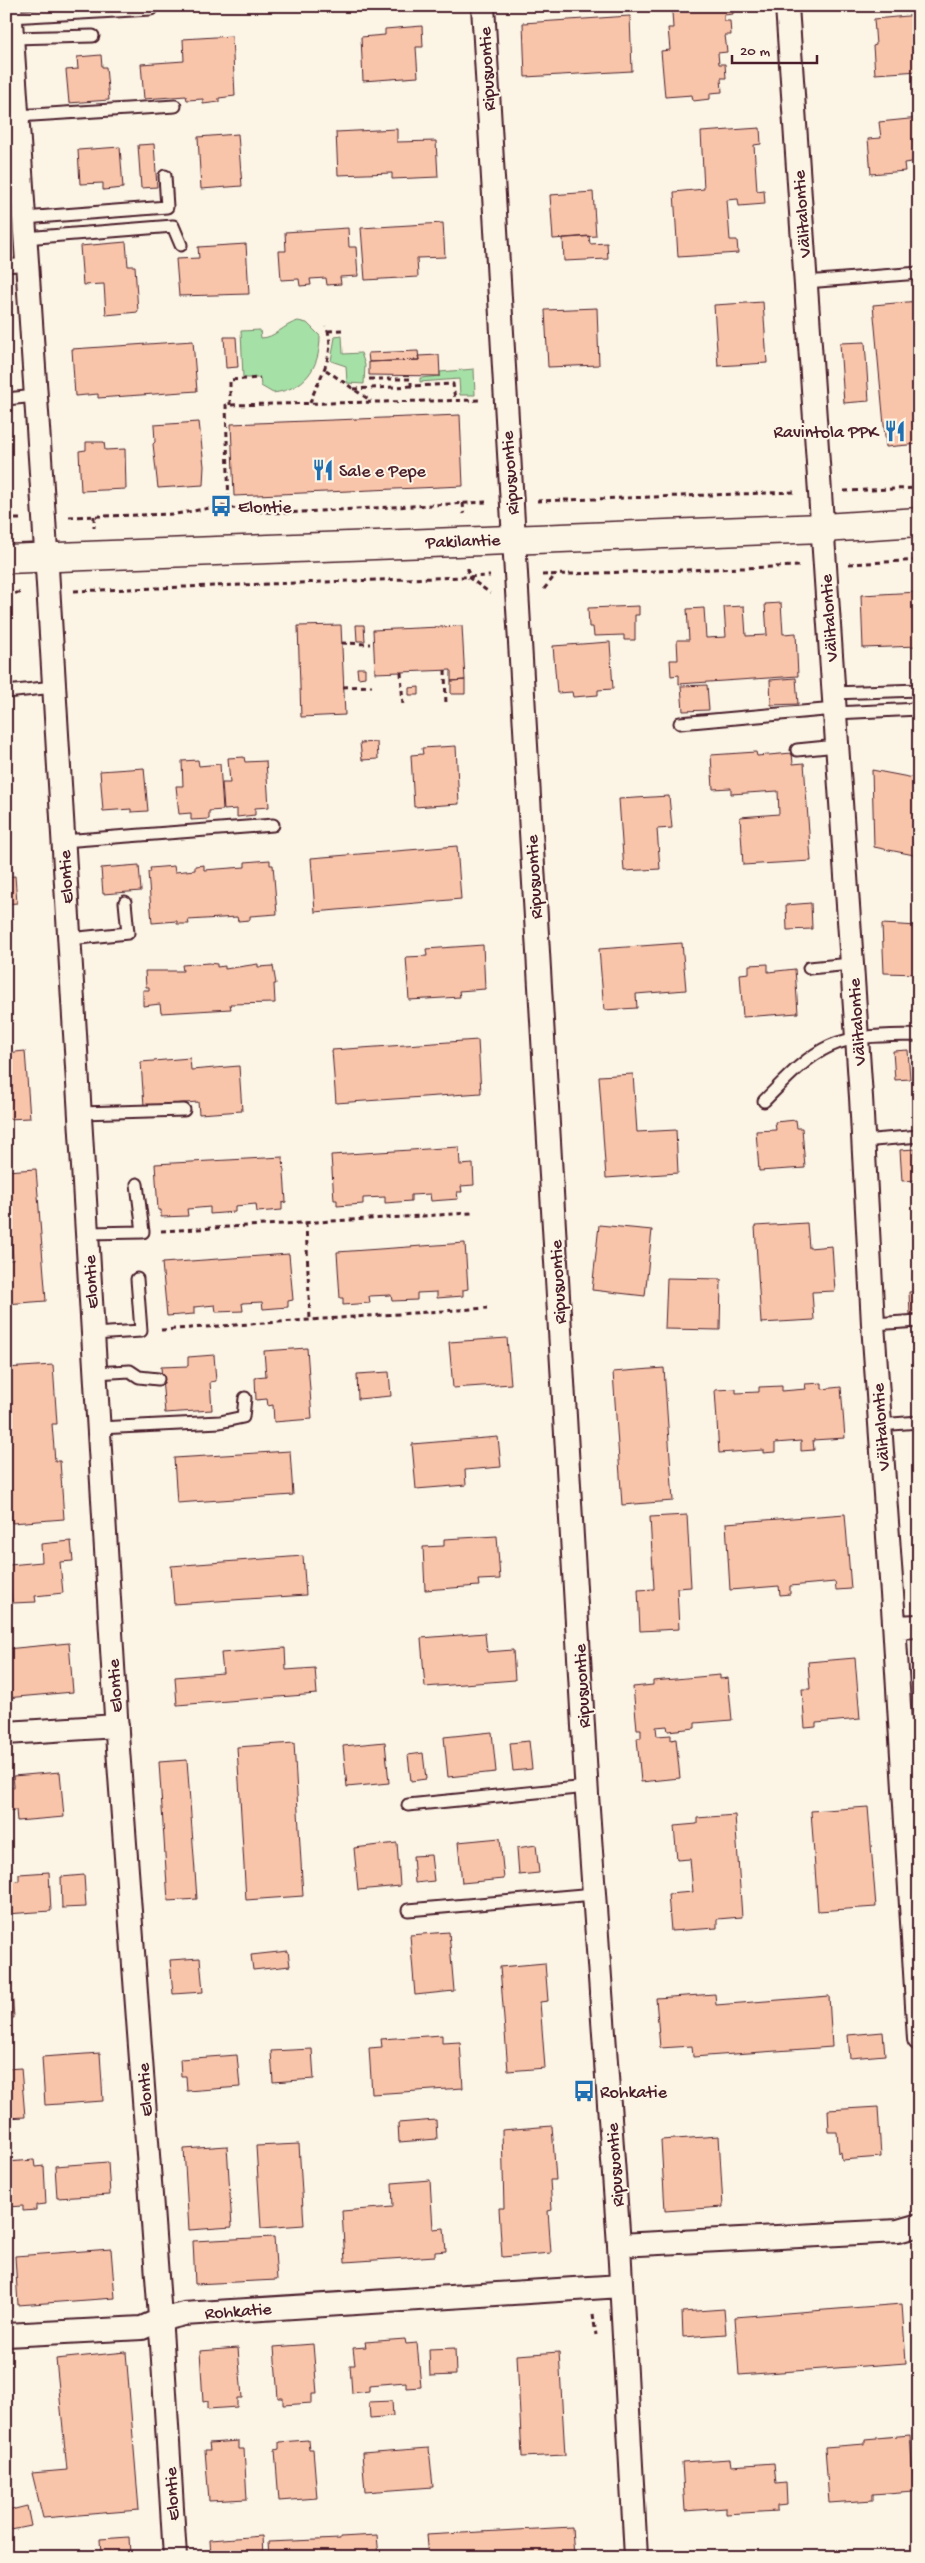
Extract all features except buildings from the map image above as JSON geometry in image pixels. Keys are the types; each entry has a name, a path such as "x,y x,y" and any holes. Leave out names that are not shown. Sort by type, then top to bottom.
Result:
{"main road":[{"name":"Pakilantie","path":"6,559 513,538 823,528 919,522"}],"street":[{"name":"Ripusuontie","path":"483,6 587,1787 620,2245 636,2557"},
{"name":"Välitalontie","path":"787,6 864,1141 872,1324 915,1922 919,2039"},
{"name":"Elontie","path":"11,20 25,228 17,265 36,396 117,1726 160,2320 175,2557"},
{"path":"895,1627 919,1626"},
{"path":"6,1734 117,1726"},
{"path":"620,2245 898,2231 919,2225"},
{"name":"Rohkatie","path":"6,2335 142,2328 160,2320 184,2314 621,2286"}],"lane":[{"path":"11,20 151,9"},
{"path":"11,20 93,36"},
{"path":"17,116 175,106"},
{"path":"25,228 168,207 165,176"},
{"path":"25,228 174,226 181,245"},
{"path":"806,282 919,273"},
{"path":"6,399 36,396"},
{"path":"6,692 54,687"},
{"path":"680,723 834,705 919,690"},
{"path":"834,705 919,709"},
{"path":"797,750 837,746"},
{"path":"63,841 273,825"},
{"path":"69,939 128,933 125,902"},
{"path":"809,968 851,964"},
{"path":"764,1101 803,1063 830,1046 857,1039 919,1035"},
{"path":"80,1113 184,1110"},
{"path":"864,1141 919,1136"},
{"path":"87,1233 143,1232 137,1184"},
{"path":"93,1334 141,1331 137,1279"},
{"path":"872,1324 919,1321"},
{"path":"95,1373 130,1371 139,1378 158,1379"},
{"path":"99,1428 220,1422 243,1417 245,1398"},
{"path":"880,1425 919,1422"},
{"path":"408,1806 587,1787"},
{"path":"408,1910 594,1894"}],"path":[{"path":"310,403 314,388 326,370 330,340 326,326"},
{"path":"328,332 342,330"},
{"path":"326,370 371,402"},
{"path":"230,404 230,380 260,378"},
{"path":"369,379 411,379 411,386"},
{"path":"354,389 454,384 455,400"},
{"path":"229,508 226,405 484,400"},
{"path":"6,519 176,514 222,506 249,511 283,513 511,501 566,502 919,488"},
{"path":"6,593 778,565 825,566 919,560"},
{"path":"342,644 370,644"},
{"path":"445,670 446,706"},
{"path":"401,672 403,707"},
{"path":"344,687 372,686"},
{"path":"143,1232 472,1212"},
{"path":"306,1223 310,1320"},
{"path":"141,1331 487,1308"}],"green space":[{"path":"298,321 307,323 320,336 314,367 302,382 284,391 273,393 261,386 260,378 243,378 241,331 260,330 261,338 275,334"},
{"path":"342,336 343,354 361,353 365,365 364,384 347,383 346,366 331,361 335,337"},
{"path":"474,369 475,395 460,395 459,379 420,382 420,378 440,376 440,372"}],"place":[{"name":"Ravintola PPK","path":"895,431"},
{"name":"Sale e Pepe","path":"323,470"},
{"name":"Elontie","path":"221,506"},
{"name":"Rohkatie","path":"584,2091"}]}
